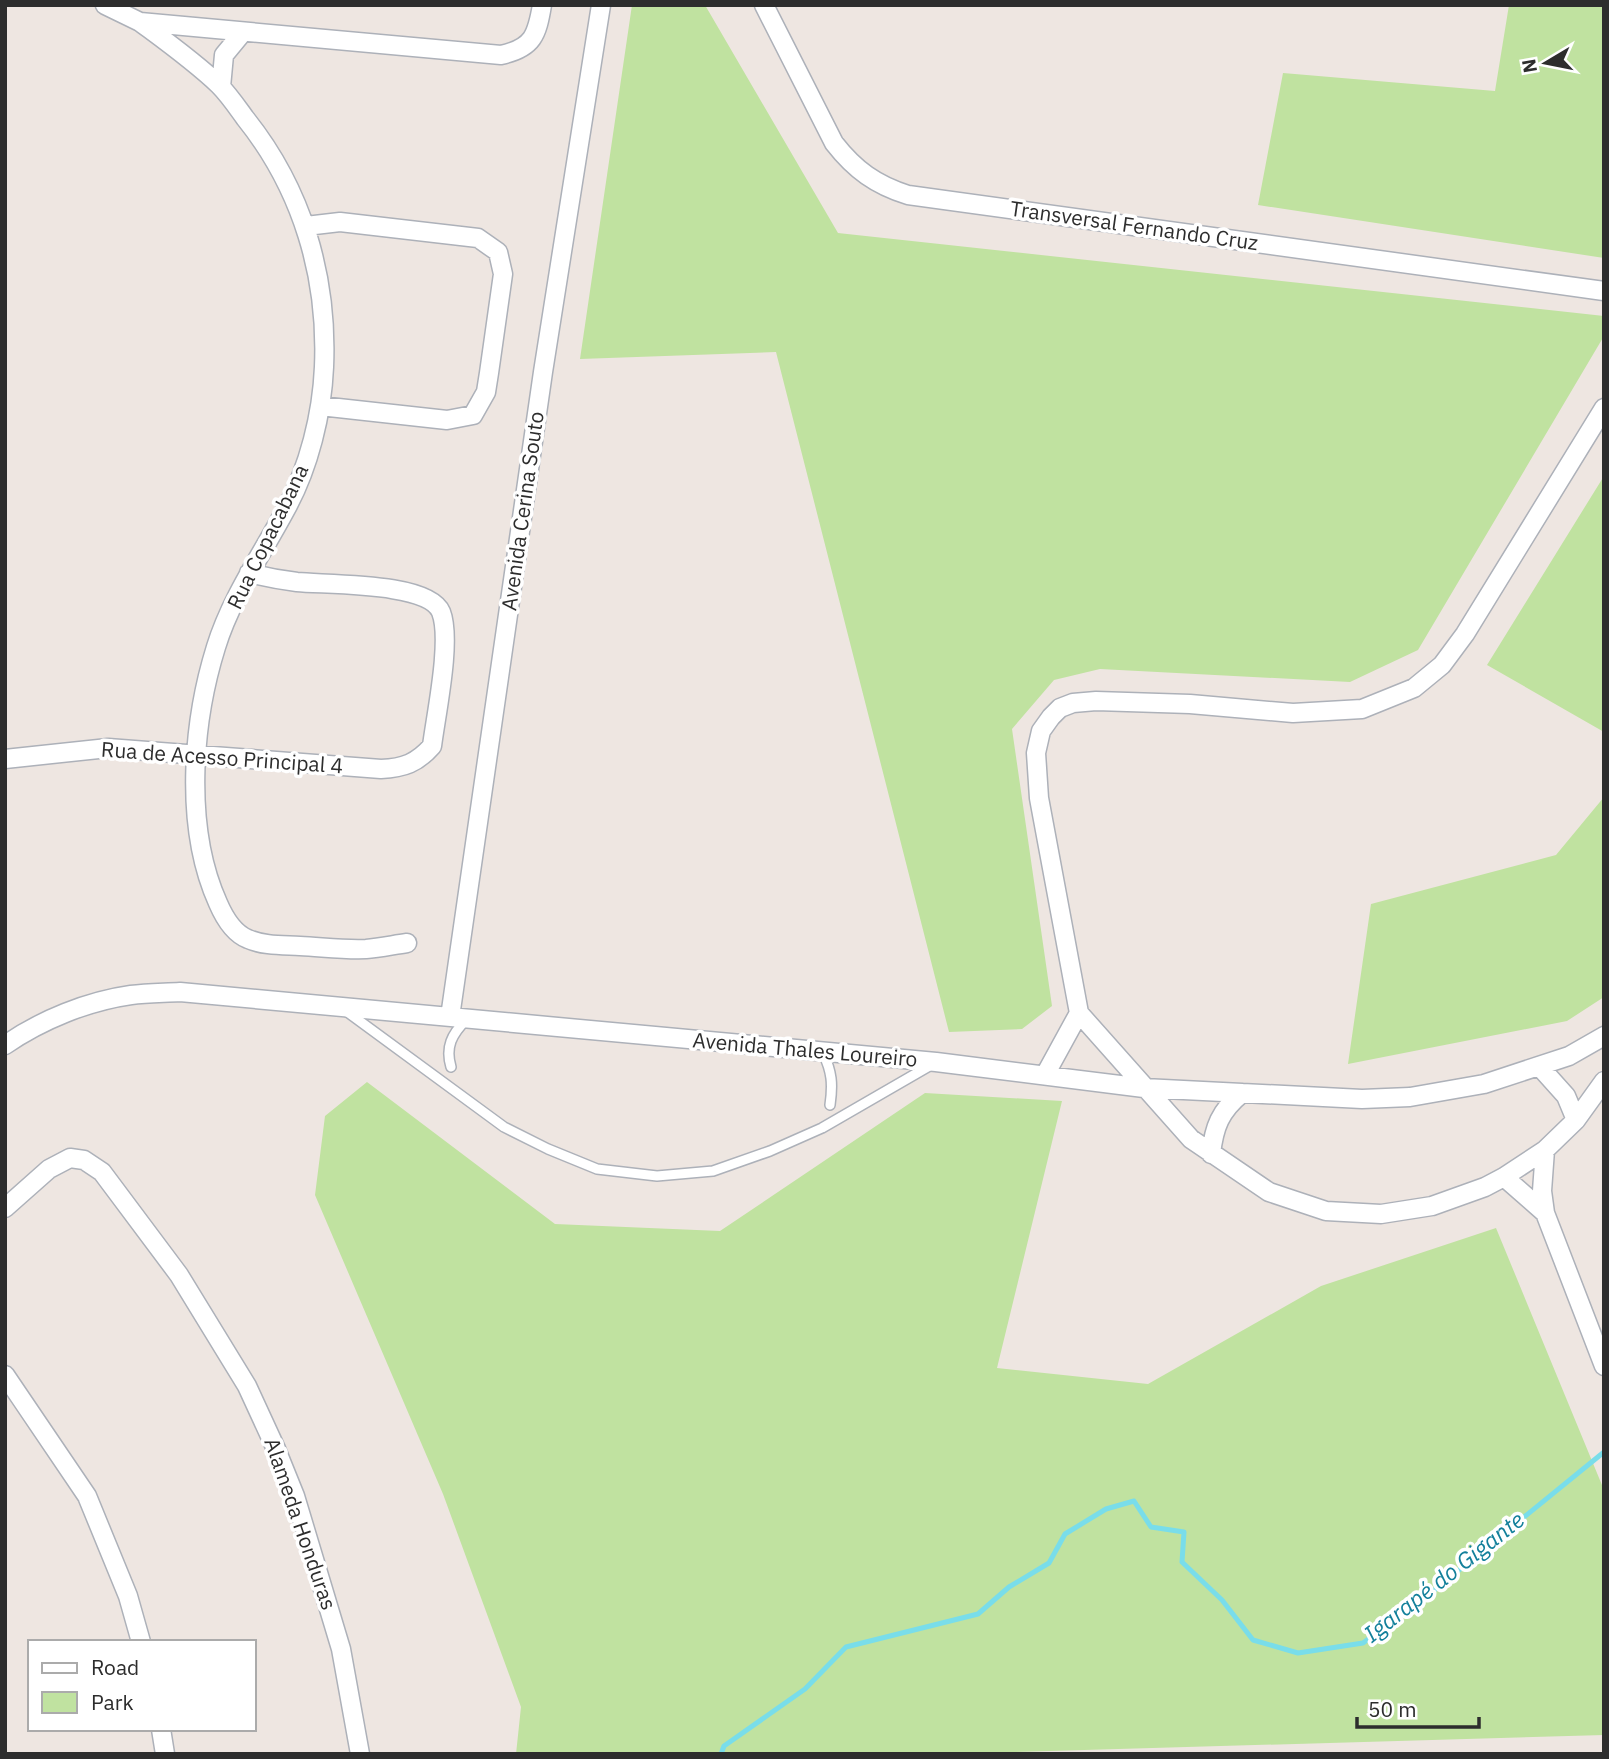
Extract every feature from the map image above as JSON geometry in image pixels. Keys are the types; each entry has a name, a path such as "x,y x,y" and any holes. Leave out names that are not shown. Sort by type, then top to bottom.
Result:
{"street":[{"path":"105,5 140,22 501,55 518,51 530,42 538,30 542,5"},
{"name":"Avenida Cerina Souto","path":"458,1018 543,372 600,5"},
{"name":"Transversal Fernando Cruz","path":"764,5 834,144 849,163 886,188 908,195 1604,291"},
{"name":"Rua Copacabana","path":"140,22 221,87 257,132 286,179 306,226 317,268 323,316 324,368 320,405 307,460 288,506 249,573 216,646 204,697 197,753 196,802 202,856 209,884 222,911 238,933 247,939 265,944 366,949 407,943"},
{"path":"221,87 224,55 243,32"},
{"path":"306,226 340,222 478,238 498,252 503,274 486,393 473,415 447,420 320,405"},
{"path":"1604,408 1465,634 1442,664 1414,688 1362,709 1331,712 1293,713 1190,704 1096,701 1073,703 1060,708 1051,717 1041,731 1036,753 1039,798 1079,1013 1191,1139 1212,1147 1269,1192 1326,1211 1381,1214 1432,1206 1485,1187 1545,1150 1576,1120 1604,1081"},
{"name":"Rua de Acesso Principal 4","path":"5,759 108,748 398,769 420,759 432,746 445,640 440,612 433,601 395,590 298,582 249,573"},
{"name":"Avenida Thales Loureiro","path":"5,1045 22,1034 88,1006 130,995 180,992 936,1062 1144,1088 1362,1099 1409,1097 1484,1084 1569,1056 1604,1036"},
{"path":"1045,1075 1079,1013"},
{"path":"1540,1066 1566,1096 1576,1120"},
{"path":"1212,1147 1218,1121 1227,1105 1242,1093"},
{"path":"1545,1150 1542,1191 1545,1213 1604,1366"},
{"name":"Alameda Honduras","path":"5,1208 49,1170 70,1158 84,1160 102,1172 179,1275 247,1385 276,1449 303,1520 341,1649 360,1754"},
{"path":"1504,1177 1545,1213"},
{"path":"5,1375 87,1496 128,1596 140,1640"},
{"path":"161,1731 165,1754"}],"lane":[{"path":"338,1006 504,1127 597,1170 657,1176 713,1171 770,1151 822,1128 936,1062"},
{"path":"451,1067 448,1058 449,1046 458,1018"},
{"path":"822,1052 831,1069 833,1083 830,1105"}],"green space":[{"path":"632,5 705,5 838,233 1604,316 1604,336 1418,650 1350,682 1100,669 1054,680 1012,729 1052,1006 1022,1029 949,1032 776,352 580,359"},
{"path":"1509,5 1604,5 1604,258 1258,205 1283,73 1495,91"},
{"path":"1604,476 1604,732 1487,665"},
{"path":"1604,797 1604,997 1567,1021 1348,1064 1371,904 1556,855"},
{"path":"367,1082 555,1224 720,1231 925,1093 1062,1101 997,1368 1148,1384 1321,1286 1496,1228 1604,1490 1604,1735 945,1754 516,1754 521,1707 443,1494 315,1195 325,1116"}],"waterway":[{"name":"Igarapé do Gigante","path":"721,1754 724,1746 805,1689 846,1647 978,1614 1009,1587 1049,1563 1065,1534 1106,1509 1134,1501 1151,1527 1184,1532 1182,1562 1222,1600 1253,1640 1298,1653 1363,1643 1432,1592 1604,1452"}]}
